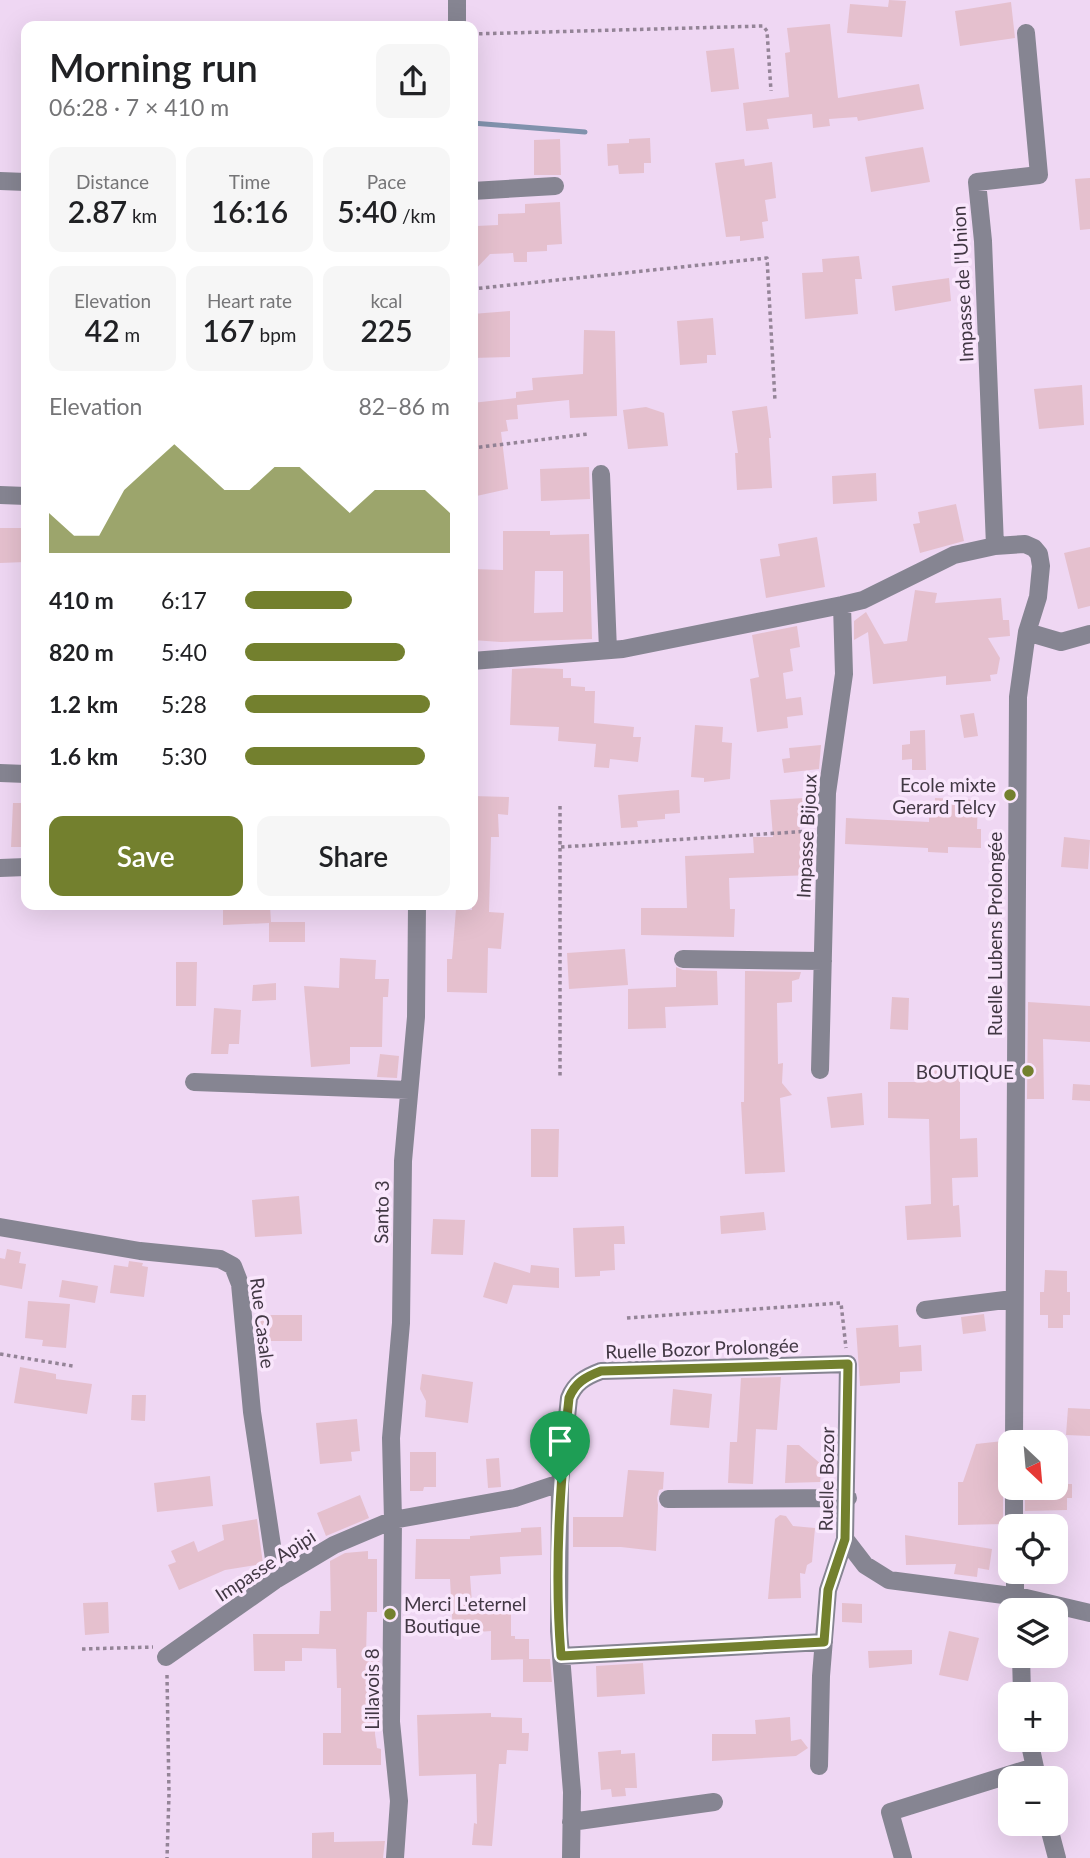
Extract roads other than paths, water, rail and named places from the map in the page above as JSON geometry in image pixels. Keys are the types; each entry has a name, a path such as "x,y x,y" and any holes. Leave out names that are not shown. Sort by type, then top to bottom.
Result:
{"street":[{"path":"457,0 457,21"},
{"name":"Impasse de l'Union","path":"995,546 983,241 977,182 1039,175 1026,33"},
{"path":"0,181 21,181"},
{"path":"478,191 555,186"},
{"path":"601,474 608,650"},
{"path":"0,495 21,496"},
{"name":"Ruelle Lubens Prolongée","path":"478,661 608,650 842,605 863,600 954,555 995,546 1025,544 1039,554 1041,566 1038,597 1027,632 1018,697 1014,1430"},
{"name":"Impasse Bijoux","path":"820,1070 827,793 844,674 842,605"},
{"path":"1027,632 1062,642 1090,634"},
{"path":"0,773 21,774"},
{"path":"0,867 21,867"},
{"name":"Santo 3","path":"393,1520 391,1438 401,1323 403,1161 416,1017 417,910"},
{"path":"683,959 822,961"},
{"path":"194,1083 409,1090"},
{"name":"Rue Casale","path":"0,1227 139,1251 220,1258 233,1266 240,1284 252,1412 277,1579"},
{"path":"925,1310 1013,1299"},
{"name":"Ruelle Bozor Prolongée","path":"571,1858 572,1792 559,1631 560,1483 569,1398 573,1387 586,1376 601,1371 848,1364"},
{"name":"Ruelle Bozor","path":"848,1364 848,1498 845,1539 865,1565 889,1580 998,1598"},
{"name":"Impasse Apipi","path":"166,1657 277,1579 334,1545 393,1520 515,1498 560,1483"},
{"path":"668,1499 848,1498"},
{"name":"Lillavois 8","path":"393,1520 391,1722 398,1801 396,1858"},
{"path":"819,1766 828,1590 845,1539"},
{"name":"Ruelle Bozor","path":"1068,1609 1090,1613"},
{"path":"561,1656 824,1642"},
{"path":"903,1858 890,1812 998,1783"},
{"path":"571,1822 713,1802"},
{"path":"1051,1836 1057,1858"}],"waterway":[{"path":"478,123 585,132"}],"place":[{"name":"Ecole mixte Gerard Telcy","path":"1010,795"},
{"name":"BOUTIQUE","path":"1028,1071"},
{"name":"Merci L'eternel Boutique","path":"390,1614"}]}
